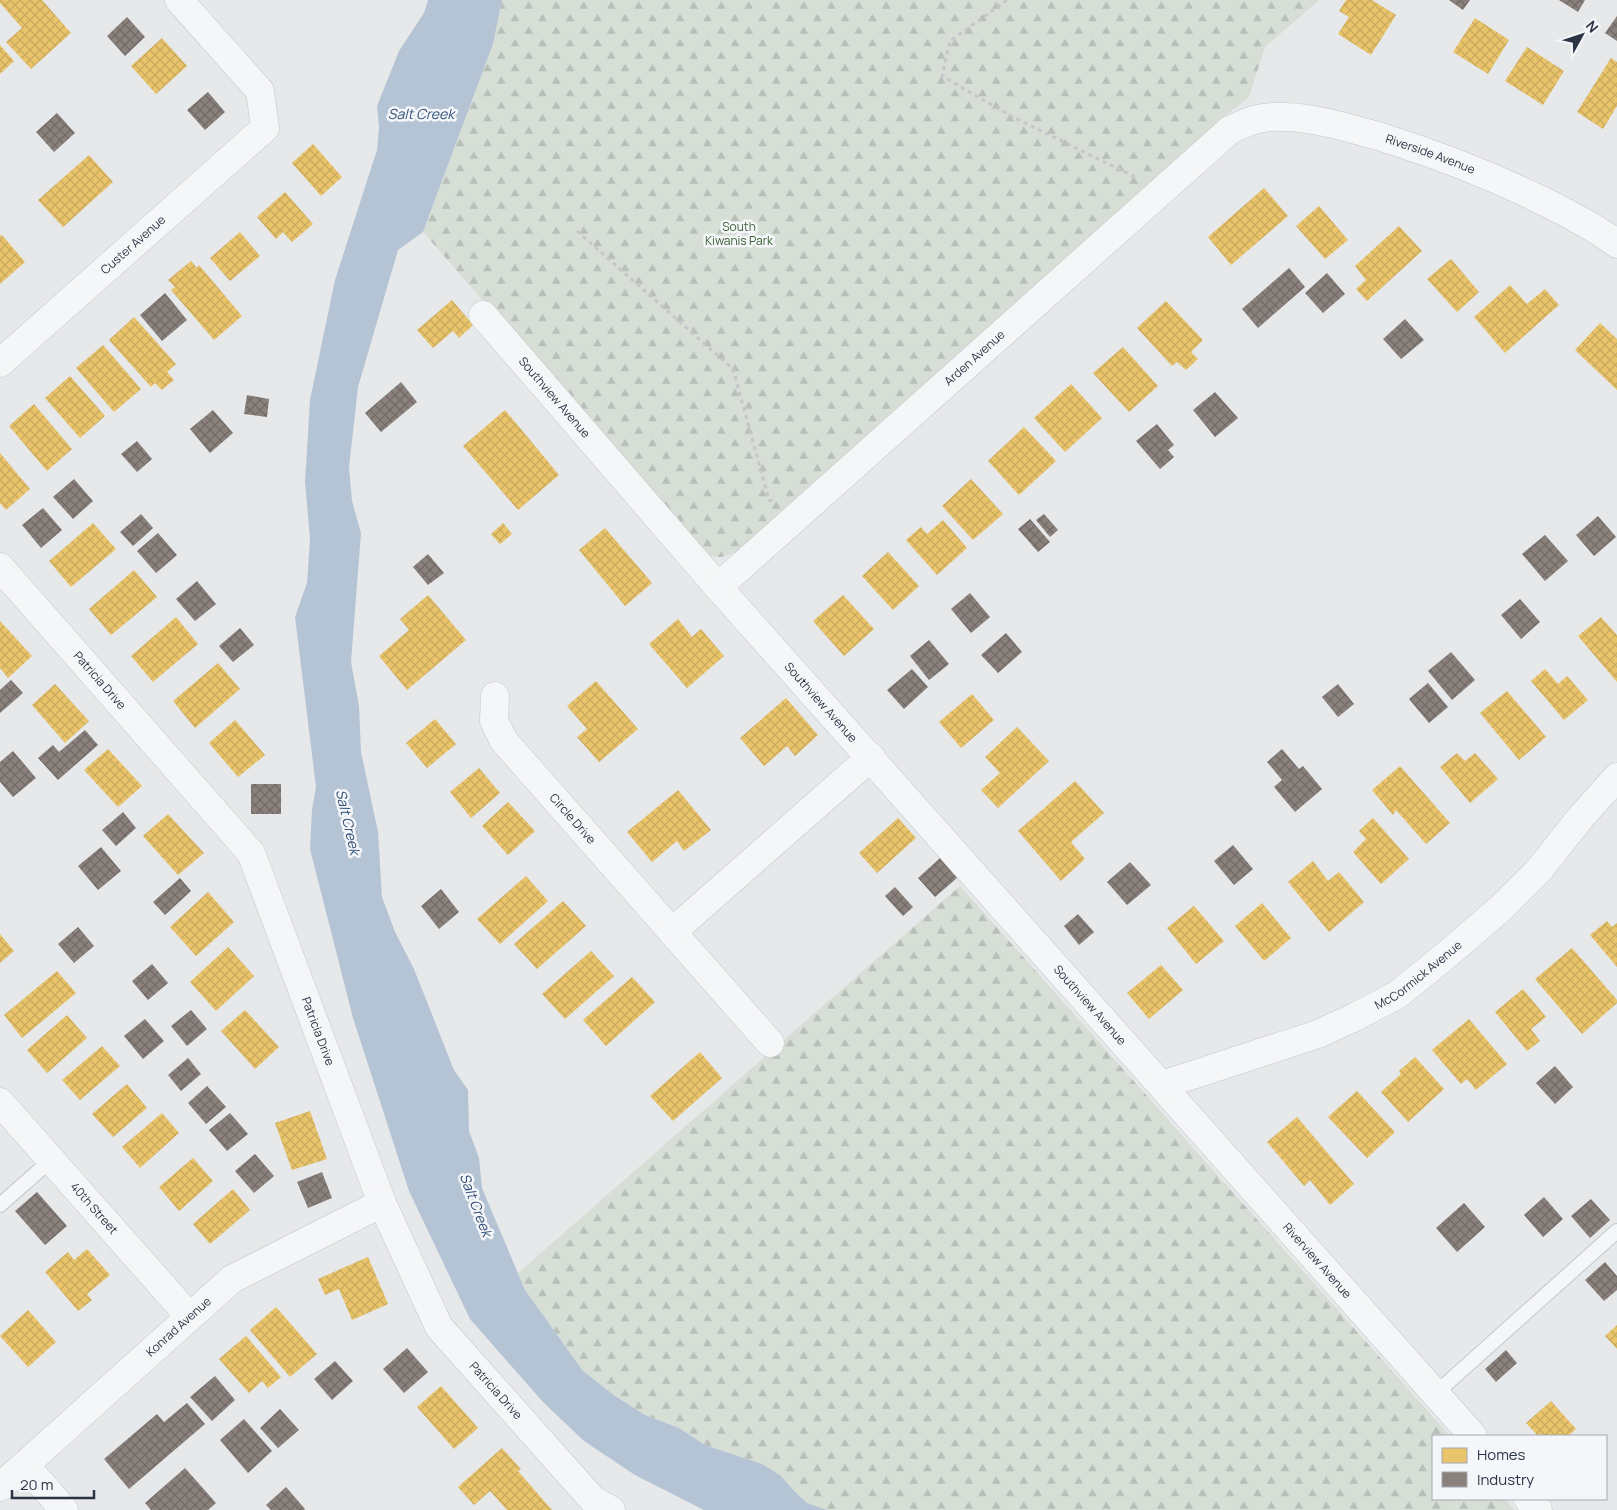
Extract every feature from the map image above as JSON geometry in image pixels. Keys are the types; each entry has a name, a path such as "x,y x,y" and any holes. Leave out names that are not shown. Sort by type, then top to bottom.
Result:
{"street":[{"name":"Custer Avenue","path":"0,364 265,128 260,91 179,0"},
{"name":"Riverside Avenue","path":"1230,130 1256,118 1286,117 1350,128 1414,148 1523,191 1579,220 1617,244"},
{"name":"Arden Avenue","path":"718,587 1230,130"},
{"name":"Southview Avenue","path":"483,315 718,587 1162,1085"},
{"name":"Patricia Drive","path":"0,567 251,853 382,1203 439,1327 592,1500 611,1510"},
{"name":"Circle Drive","path":"495,696 494,721 504,741 770,1043"},
{"path":"672,932 870,757"},
{"name":"McCormick Avenue","path":"1162,1085 1318,1034 1397,995 1444,957 1520,889 1539,870 1581,817 1617,777"},
{"name":"Riverview Avenue","path":"1162,1085 1472,1435"},
{"name":"40th Street","path":"0,1102 189,1316"},
{"name":"Konrad Avenue","path":"0,1487 232,1279 382,1203"},
{"path":"25,1465 64,1510"},
{"path":"1529,1500 1538,1510"}],"lane":[{"path":"0,1205 51,1160"},
{"path":"1435,1394 1617,1231"}],"path":[{"path":"1007,0 950,41 942,76 1011,116 1162,191"},
{"path":"577,231 733,369 769,500 799,514"}],"green space":[{"name":"South Kiwanis Park","path":"502,0 1319,0 1265,47 1249,97 1221,119 736,552 720,557 704,553 423,232 493,44"},
{"path":"960,886 1449,1435 1432,1435 1432,1500 1506,1500 1515,1510 827,1510 807,1503 762,1464 705,1445 679,1428 645,1415 615,1396 583,1371 525,1290 518,1273"}],"water":[{"name":"Salt Creek","path":"428,0 502,0 493,44 423,232 398,250 358,387 349,467 352,501 361,533 351,662 359,706 361,752 378,832 382,897 395,932 414,969 454,1070 468,1090 469,1131 479,1158 482,1188 525,1290 583,1371 615,1396 645,1415 679,1428 705,1445 762,1464 781,1476 807,1503 827,1510 704,1510 635,1475 584,1441 543,1402 470,1319 409,1191 353,1018 310,849 312,810 316,787 295,617 307,583 310,539 305,482 310,400 335,280 377,150 379,127 377,106 399,51 424,13"}],"building: Homes":[{"path":"0,0 42,0 71,33 31,69 6,42 22,28 0,3"},
{"path":"1346,0 1372,0 1396,15 1371,55 1338,34 1349,17 1339,11"},
{"path":"1475,18 1509,40 1488,74 1453,52"},
{"path":"162,38 187,66 156,94 131,66"},
{"path":"0,45 14,61 0,74"},
{"path":"1527,47 1564,71 1543,105 1505,81"},
{"path":"1611,58 1617,62 1617,106 1603,129 1577,112"},
{"path":"313,144 342,177 321,196 292,163"},
{"path":"89,155 113,182 63,227 38,200"},
{"path":"1264,188 1288,216 1231,265 1208,237"},
{"path":"285,192 313,224 292,242 283,232 276,239 257,217"},
{"path":"1319,206 1348,240 1325,259 1296,226"},
{"path":"1399,226 1422,251 1367,301 1356,289 1366,280 1355,266"},
{"path":"240,232 260,256 230,281 210,258"},
{"path":"2,235 25,262 0,284 0,236"},
{"path":"1451,259 1479,292 1457,312 1427,279"},
{"path":"191,261 197,268 199,265 242,316 214,340 171,290 175,287 168,280"},
{"path":"1510,285 1527,304 1545,289 1559,305 1505,353 1474,317"},
{"path":"452,300 473,325 459,338 453,331 433,348 417,330"},
{"path":"1166,301 1203,340 1191,352 1198,359 1186,370 1177,362 1172,366 1137,328"},
{"path":"134,317 176,364 167,372 174,380 162,390 155,383 151,387 109,340"},
{"path":"1600,323 1617,339 1617,390 1575,350"},
{"path":"103,345 141,389 114,412 76,368"},
{"path":"1123,347 1158,386 1129,412 1093,373"},
{"path":"70,376 105,416 80,438 45,398"},
{"path":"1071,384 1102,418 1065,452 1034,418"},
{"path":"34,404 72,449 47,471 9,426"},
{"path":"505,410 559,475 518,510 463,446"},
{"path":"1024,427 1056,461 1019,495 988,461"},
{"path":"0,453 30,489 6,510 0,503"},
{"path":"971,479 1003,514 973,540 942,506"},
{"path":"943,520 967,548 937,575 906,540 921,527 927,534"},
{"path":"93,523 116,549 71,587 49,561"},
{"path":"503,523 512,534 500,544 491,534"},
{"path":"605,528 652,583 625,606 579,550"},
{"path":"888,552 919,586 893,610 862,576"},
{"path":"134,570 157,597 111,635 89,609"},
{"path":"428,595 466,640 407,690 379,656 409,630 400,619"},
{"path":"843,595 874,629 844,656 813,621"},
{"path":"176,617 198,644 153,682 131,656"},
{"path":"1601,617 1617,635 1617,682 1578,636"},
{"path":"678,619 692,637 701,629 724,656 687,688 649,644"},
{"path":"0,621 32,656 8,678 0,668"},
{"path":"218,663 240,689 195,728 173,701"},
{"path":"1545,669 1558,684 1567,676 1588,700 1564,720 1531,681"},
{"path":"596,681 638,729 599,762 577,737 587,729 567,706"},
{"path":"55,684 89,721 65,743 32,705"},
{"path":"1507,691 1546,737 1519,760 1480,713"},
{"path":"972,694 994,720 961,748 939,722"},
{"path":"786,698 818,735 795,756 787,746 764,766 740,738"},
{"path":"435,719 456,744 427,768 406,743"},
{"path":"235,720 265,755 238,777 209,743"},
{"path":"1017,727 1049,761 998,808 981,790 1000,773 985,757"},
{"path":"108,749 142,786 118,807 84,770"},
{"path":"1457,753 1465,761 1475,753 1498,779 1470,803 1440,767"},
{"path":"1400,766 1450,823 1426,844 1396,810 1393,815 1372,790"},
{"path":"479,768 500,793 471,818 450,792"},
{"path":"1075,781 1104,813 1071,842 1085,859 1061,881 1018,831"},
{"path":"678,790 711,830 684,851 677,841 652,862 627,832"},
{"path":"508,802 535,831 508,855 482,826"},
{"path":"168,814 204,853 178,875 143,836"},
{"path":"898,818 916,838 877,873 859,853"},
{"path":"1373,818 1409,859 1381,884 1353,852 1366,839 1359,831"},
{"path":"1313,861 1328,881 1339,872 1364,902 1329,932 1288,882"},
{"path":"526,876 548,901 500,944 477,919"},
{"path":"208,892 234,922 196,956 170,927"},
{"path":"563,901 586,926 537,969 514,944"},
{"path":"1262,903 1291,938 1264,961 1235,926"},
{"path":"1194,906 1224,941 1196,964 1167,928"},
{"path":"1607,921 1612,927 1617,923 1617,967 1590,935"},
{"path":"0,934 14,951 0,963"},
{"path":"228,947 254,976 216,1011 190,982"},
{"path":"1572,948 1617,1000 1617,1003 1582,1034 1535,979"},
{"path":"591,951 614,976 565,1019 542,994"},
{"path":"1161,965 1183,990 1149,1019 1127,993"},
{"path":"57,971 76,993 22,1038 4,1015"},
{"path":"632,977 655,1002 606,1046 583,1020"},
{"path":"1523,989 1546,1017 1531,1029 1540,1041 1527,1051 1495,1012"},
{"path":"245,1010 279,1047 255,1069 221,1031"},
{"path":"67,1015 87,1038 47,1073 27,1050"},
{"path":"1469,1019 1507,1064 1476,1090 1467,1079 1461,1084 1432,1050"},
{"path":"102,1046 120,1066 80,1100 62,1080"},
{"path":"700,1052 722,1078 673,1121 650,1096"},
{"path":"1415,1057 1444,1089 1408,1122 1381,1092 1401,1074 1399,1071"},
{"path":"127,1084 147,1108 113,1137 92,1114"},
{"path":"1357,1091 1395,1132 1367,1158 1328,1117"},
{"path":"310,1111 327,1159 292,1170 275,1123"},
{"path":"162,1113 179,1133 140,1168 122,1147"},
{"path":"1297,1117 1354,1184 1330,1205 1310,1180 1304,1186 1267,1142"},
{"path":"193,1158 213,1181 179,1211 159,1187"},
{"path":"233,1189 250,1210 210,1244 193,1224"},
{"path":"87,1249 110,1275 87,1294 92,1300 78,1311 45,1272 68,1252 74,1260"},
{"path":"368,1257 388,1304 352,1320 339,1289 325,1295 318,1279"},
{"path":"276,1307 317,1354 290,1377 250,1330"},
{"path":"28,1310 56,1342 28,1367 0,1336"},
{"path":"1617,1325 1617,1349 1605,1336"},
{"path":"246,1336 281,1377 268,1388 262,1381 249,1393 219,1359"},
{"path":"441,1386 478,1428 454,1449 417,1407"},
{"path":"1551,1401 1576,1429 1569,1435 1537,1435 1526,1423"},
{"path":"502,1448 521,1469 518,1471 552,1510 507,1510 490,1491 474,1505 458,1487"}],"building: Industry":[{"path":"1449,0 1470,0 1463,10"},
{"path":"1559,0 1585,0 1578,12"},
{"path":"1617,16 1617,41 1605,33"},
{"path":"127,17 145,37 125,56 107,36"},
{"path":"208,92 225,112 205,130 187,110"},
{"path":"57,113 75,133 54,152 36,132"},
{"path":"1289,268 1305,287 1258,328 1242,309"},
{"path":"1327,273 1345,294 1323,313 1305,293"},
{"path":"165,293 187,320 162,341 140,315"},
{"path":"1405,319 1424,340 1401,359 1383,339"},
{"path":"401,382 417,402 381,432 365,413"},
{"path":"1215,392 1238,418 1215,437 1193,410"},
{"path":"247,395 269,399 267,417 244,414"},
{"path":"213,410 233,433 210,453 190,429"},
{"path":"1157,424 1174,445 1168,450 1174,457 1160,469 1136,441"},
{"path":"137,441 152,459 137,472 121,454"},
{"path":"74,479 93,501 73,519 53,497"},
{"path":"43,508 62,530 41,548 22,525"},
{"path":"141,514 153,528 133,546 120,532"},
{"path":"1044,514 1058,530 1050,537 1036,520"},
{"path":"1598,516 1616,537 1594,556 1576,535"},
{"path":"1030,519 1050,542 1038,552 1018,529"},
{"path":"158,533 177,555 156,573 137,551"},
{"path":"1545,535 1568,561 1545,581 1522,554"},
{"path":"428,554 444,573 428,585 413,567"},
{"path":"197,581 216,604 195,621 176,599"},
{"path":"970,593 990,617 971,633 951,609"},
{"path":"1520,599 1540,622 1521,639 1501,615"},
{"path":"240,628 254,645 233,662 219,646"},
{"path":"1006,633 1022,652 998,673 981,655"},
{"path":"929,640 949,664 929,680 910,656"},
{"path":"1451,652 1475,680 1452,700 1428,671"},
{"path":"912,669 928,687 904,709 887,690"},
{"path":"11,680 23,693 0,713 0,690"},
{"path":"1428,683 1448,707 1429,723 1409,699"},
{"path":"1338,684 1354,704 1338,717 1322,697"},
{"path":"85,730 98,745 58,780 38,758 53,745 59,752"},
{"path":"1282,749 1299,769 1303,766 1322,789 1295,812 1274,787 1282,780 1267,762"},
{"path":"13,751 36,778 13,797 0,782 0,762"},
{"path":"251,784 281,784 281,814 251,814"},
{"path":"123,812 136,828 116,846 102,830"},
{"path":"1233,845 1253,869 1234,885 1214,861"},
{"path":"101,847 121,871 98,890 78,866"},
{"path":"940,858 957,878 935,897 918,878"},
{"path":"1130,862 1151,885 1127,905 1107,882"},
{"path":"180,878 191,891 165,915 153,902"},
{"path":"895,887 913,907 903,916 885,896"},
{"path":"441,889 459,912 439,929 421,906"},
{"path":"1078,914 1094,932 1079,945 1064,926"},
{"path":"78,927 94,946 74,963 58,944"},
{"path":"152,964 168,983 148,1000 132,981"},
{"path":"191,1010 207,1029 187,1046 171,1026"},
{"path":"145,1019 164,1041 143,1059 124,1036"},
{"path":"188,1058 201,1074 181,1091 168,1075"},
{"path":"1555,1066 1573,1087 1555,1104 1536,1083"},
{"path":"207,1086 226,1107 206,1124 188,1103"},
{"path":"230,1113 248,1134 227,1151 209,1130"},
{"path":"255,1154 274,1176 254,1193 235,1171"},
{"path":"322,1172 332,1198 308,1208 297,1182"},
{"path":"37,1192 67,1226 45,1245 15,1211"},
{"path":"1544,1197 1563,1219 1543,1237 1524,1215"},
{"path":"1591,1199 1610,1220 1590,1238 1571,1216"},
{"path":"1464,1203 1485,1227 1457,1252 1436,1228"},
{"path":"1605,1262 1617,1276 1617,1290 1604,1301 1585,1280"},
{"path":"407,1348 428,1372 404,1393 383,1369"},
{"path":"1506,1350 1517,1363 1496,1382 1485,1369"},
{"path":"335,1361 353,1381 332,1400 314,1379"},
{"path":"215,1376 235,1400 212,1421 190,1397"},
{"path":"187,1403 205,1424 129,1489 104,1459 157,1414 164,1422"},
{"path":"280,1409 299,1430 278,1448 260,1428"},
{"path":"244,1419 272,1451 248,1473 220,1440"},
{"path":"185,1468 216,1503 208,1510 151,1510 145,1503"},
{"path":"286,1487 304,1510 271,1510 266,1505"}]}
